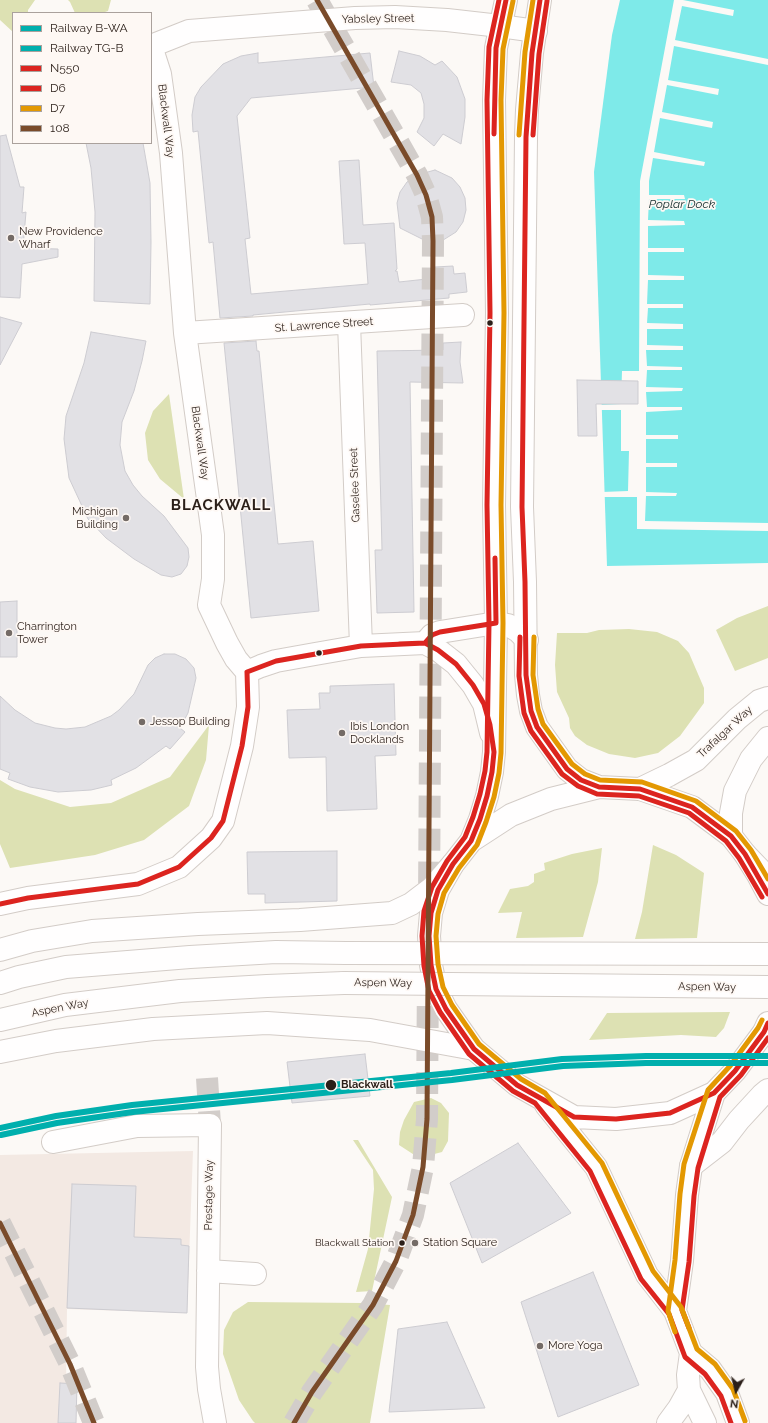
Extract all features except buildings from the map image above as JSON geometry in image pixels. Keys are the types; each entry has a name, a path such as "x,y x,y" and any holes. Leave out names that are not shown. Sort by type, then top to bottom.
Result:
{"main road":[{"path":"0,950 32,941 92,931 392,913 411,904 432,888 471,841 487,796 494,752 496,623 494,505 497,313 494,100 496,48 506,0"},
{"path":"540,0 526,110 522,507 527,640 526,675 531,711 537,728 567,769 582,780 599,787"},
{"name":"Yabsley Street","path":"152,46 189,31 355,18 395,17 500,26 536,31"},
{"name":"Blackwall Way","path":"152,49 160,74 171,153 185,333 213,535 213,579 209,605 236,659 247,672"},
{"name":"St. Lawrence Street","path":"185,333 463,315"},
{"name":"Gaselee Street","path":"349,323 361,646"},
{"path":"424,643 432,635 440,632 496,623 508,626 518,631 527,640"},
{"path":"0,904 28,898 138,884 179,867 211,838 223,821 242,746 248,707 247,672 276,661 361,646 424,643 438,650 456,664 473,685 484,704 490,725 494,752"},
{"name":"Trafalgar Way","path":"640,789 696,760 737,719 758,701 768,698"},
{"path":"731,836 731,813 736,791 751,759 768,738"},
{"path":"471,841 511,815 551,799 599,787 640,789 692,807 731,836 745,854 768,878"},
{"path":"745,854 768,894"},
{"path":"453,864 438,890 431,913 429,936 431,965 436,989 446,1009 474,1049 517,1085 574,1117 616,1119 670,1113 714,1093 735,1071 767,1029"},
{"path":"0,983 19,977 66,967 276,952 768,954"},
{"name":"Aspen Way","path":"0,1020 65,1005 180,991 267,986 344,983 768,987"},
{"path":"0,1052 56,1041 153,1029 267,1023 370,1030 474,1049"},
{"path":"691,1166 722,1142 739,1120 762,1094 768,1090"},
{"path":"675,1311 682,1261 687,1195 691,1166 714,1093"},
{"path":"540,1098 596,1168 647,1275 675,1311 691,1353 688,1375 689,1390 705,1423"},
{"name":"Prestage Way","path":"53,1142 137,1126 210,1125 207,1367 209,1390 215,1423"},
{"path":"208,1271 256,1274"},
{"path":"691,1353 710,1369 728,1393 738,1423"},
{"path":"668,1423 679,1408 689,1390"}],"shaded area":[{"path":"193,1151 187,1313 67,1309 66,1383 77,1384 76,1423 0,1423 0,1155"}],"green space":[{"path":"0,0 35,0 28,12 12,12 12,31 0,20"},
{"path":"68,0 111,0 108,11 105,12 75,12"},
{"path":"169,394 184,499 160,479 148,460 145,433 153,411"},
{"path":"768,606 768,658 735,671 716,630 737,618"},
{"path":"629,629 657,632 678,641 689,653 704,688 704,703 680,736 658,753 635,758 609,754 587,745 575,736 570,728 569,718 557,692 555,665 557,633 587,633 599,630"},
{"path":"209,725 206,760 189,806 144,840 95,855 10,868 0,844 0,780 15,789 70,807 111,803 170,777"},
{"path":"653,845 676,855 704,873 697,938 635,939 642,912"},
{"path":"602,848 598,882 583,937 516,938 522,912 498,913 510,889 528,886 534,882 534,874 545,870 544,863 572,854"},
{"path":"730,1012 724,1028 716,1037 681,1035 589,1040 607,1013"},
{"path":"431,1098 441,1103 449,1113 448,1141 442,1152 419,1158 399,1145 400,1132 404,1120 414,1102"},
{"path":"353,1140 358,1140 392,1197 372,1291 356,1292 368,1249 374,1189 373,1170"},
{"path":"248,1302 362,1303 390,1305 370,1423 255,1423 239,1400 223,1354 224,1330 233,1312"}],"water":[{"name":"Poplar Dock","path":"620,0 768,0 768,563 607,566 594,172 612,35"}],"pier":[{"path":"674,0 683,0 734,10 733,16 682,6 675,40 768,59 768,65 674,46 668,80 719,89 718,95 667,85 662,112 713,122 712,128 660,118 654,152 705,162 704,166 653,158 649,181 649,195 684,195 685,199 649,199 648,220 684,221 685,225 648,226 648,248 684,248 684,252 648,252 648,275 684,276 684,280 648,280 647,304 683,304 683,308 648,308 647,323 683,324 683,329 647,329 647,345 683,346 683,350 646,350 647,366 682,367 682,370 647,370 646,387 683,388 682,391 646,392 647,407 682,407 682,410 646,412 646,435 678,435 678,439 646,439 646,463 677,463 677,467 646,467 646,492 677,493 676,496 646,496 645,521 768,523 768,531 637,529 637,497 602,497 602,492 628,491 629,451 621,451 621,410 600,410 599,405 621,404 622,371 639,371 640,181"}],"tunnel":[{"path":"317,0 417,175 426,195 432,217 429,904"},
{"path":"294,1423 312,1392 373,1305 396,1261 413,1215 423,1167 427,1119 428,968"},
{"path":"207,1078 210,1125"},
{"path":"0,1223 70,1364 94,1423"}],"rail line":[{"name":"B-WA","path":"0,1128 56,1116 132,1105 451,1073 562,1059 646,1056 768,1056"},
{"name":"TG-B","path":"1,1135 57,1123 133,1112 452,1080 563,1066 646,1063 768,1063"}],"transit line":[{"name":"108","path":"294,1423 312,1392 373,1305 396,1261 413,1215 423,1167 427,1119 432,217 426,195 417,175 317,0"},
{"name":"D6","path":"499,0 489,47 487,100 490,313 487,505 489,623 487,752 485,771 473,817 465,837 447,861 432,887 424,911 422,936 424,966 429,991 440,1012 469,1054 513,1091 535,1103 590,1171 641,1279 669,1314 685,1357 705,1374 721,1396 731,1423"},
{"name":"N550","path":"494,134 496,48 506,0"},
{"name":"D7","path":"519,135 525,52 533,0"},
{"name":"N550","path":"540,0 532,53 526,137 522,507 525,582 526,675 531,711 537,727 567,769 581,780 599,787 640,789 692,807 731,836 745,854 768,894"},
{"name":"D7","path":"513,1 503,49 501,100 504,313 501,505 503,623 501,753 494,797 477,845 459,868 444,893 438,914 436,936 438,964 443,987 452,1005 479,1044 521,1079 545,1093 602,1163 653,1271 681,1307 697,1349 715,1364 733,1389 745,1421"},
{"name":"D6","path":"533,135 539,54 547,1"},
{"name":"N550","path":"399,644 425,643 432,635 440,632 496,623 495,558"},
{"name":"D6","path":"520,637 519,676 524,713 531,731 562,774 578,786 597,794 639,796 689,813 726,841 739,858 762,897"},
{"name":"D7","path":"534,637 533,675 538,709 543,724 572,764 585,774 600,780 642,782 696,801 736,831 751,850 768,879"},
{"name":"N550","path":"247,672 276,661 361,646 425,643 438,650 456,664 473,685 484,704 490,725 494,752 492,772 487,796 471,841 453,864 438,890 431,913 429,936 431,965 436,989 446,1009 474,1049 517,1085 574,1117 616,1119 670,1113 714,1093 735,1071 764,1032 768,1023"},
{"name":"N550","path":"0,904 28,898 138,884 179,867 211,838 223,821 242,746 248,707 247,672"},
{"name":"D7","path":"675,1332 668,1311 675,1260 684,1164 708,1090 730,1066 758,1028 762,1020"},
{"name":"D6","path":"689,1328 682,1310 689,1262 694,1196 698,1168 720,1097 741,1075 768,1038"},
{"name":"108","path":"0,1223 70,1364 94,1423"}],"place":[{"name":"New Providence Wharf","path":"11,238"},
{"name":"Michigan Building","path":"126,518"},
{"name":"Charrington Tower","path":"9,633"},
{"name":"Jessop Building","path":"142,722"},
{"name":"Ibis London Docklands","path":"342,733"},
{"name":"Blackwall","path":"331,1085"},
{"name":"Blackwall Station","path":"402,1243"},
{"name":"Station Square","path":"415,1243"},
{"name":"More Yoga","path":"540,1346"}],"district":[{"name":"BLACKWALL","path":"221,505"}]}
